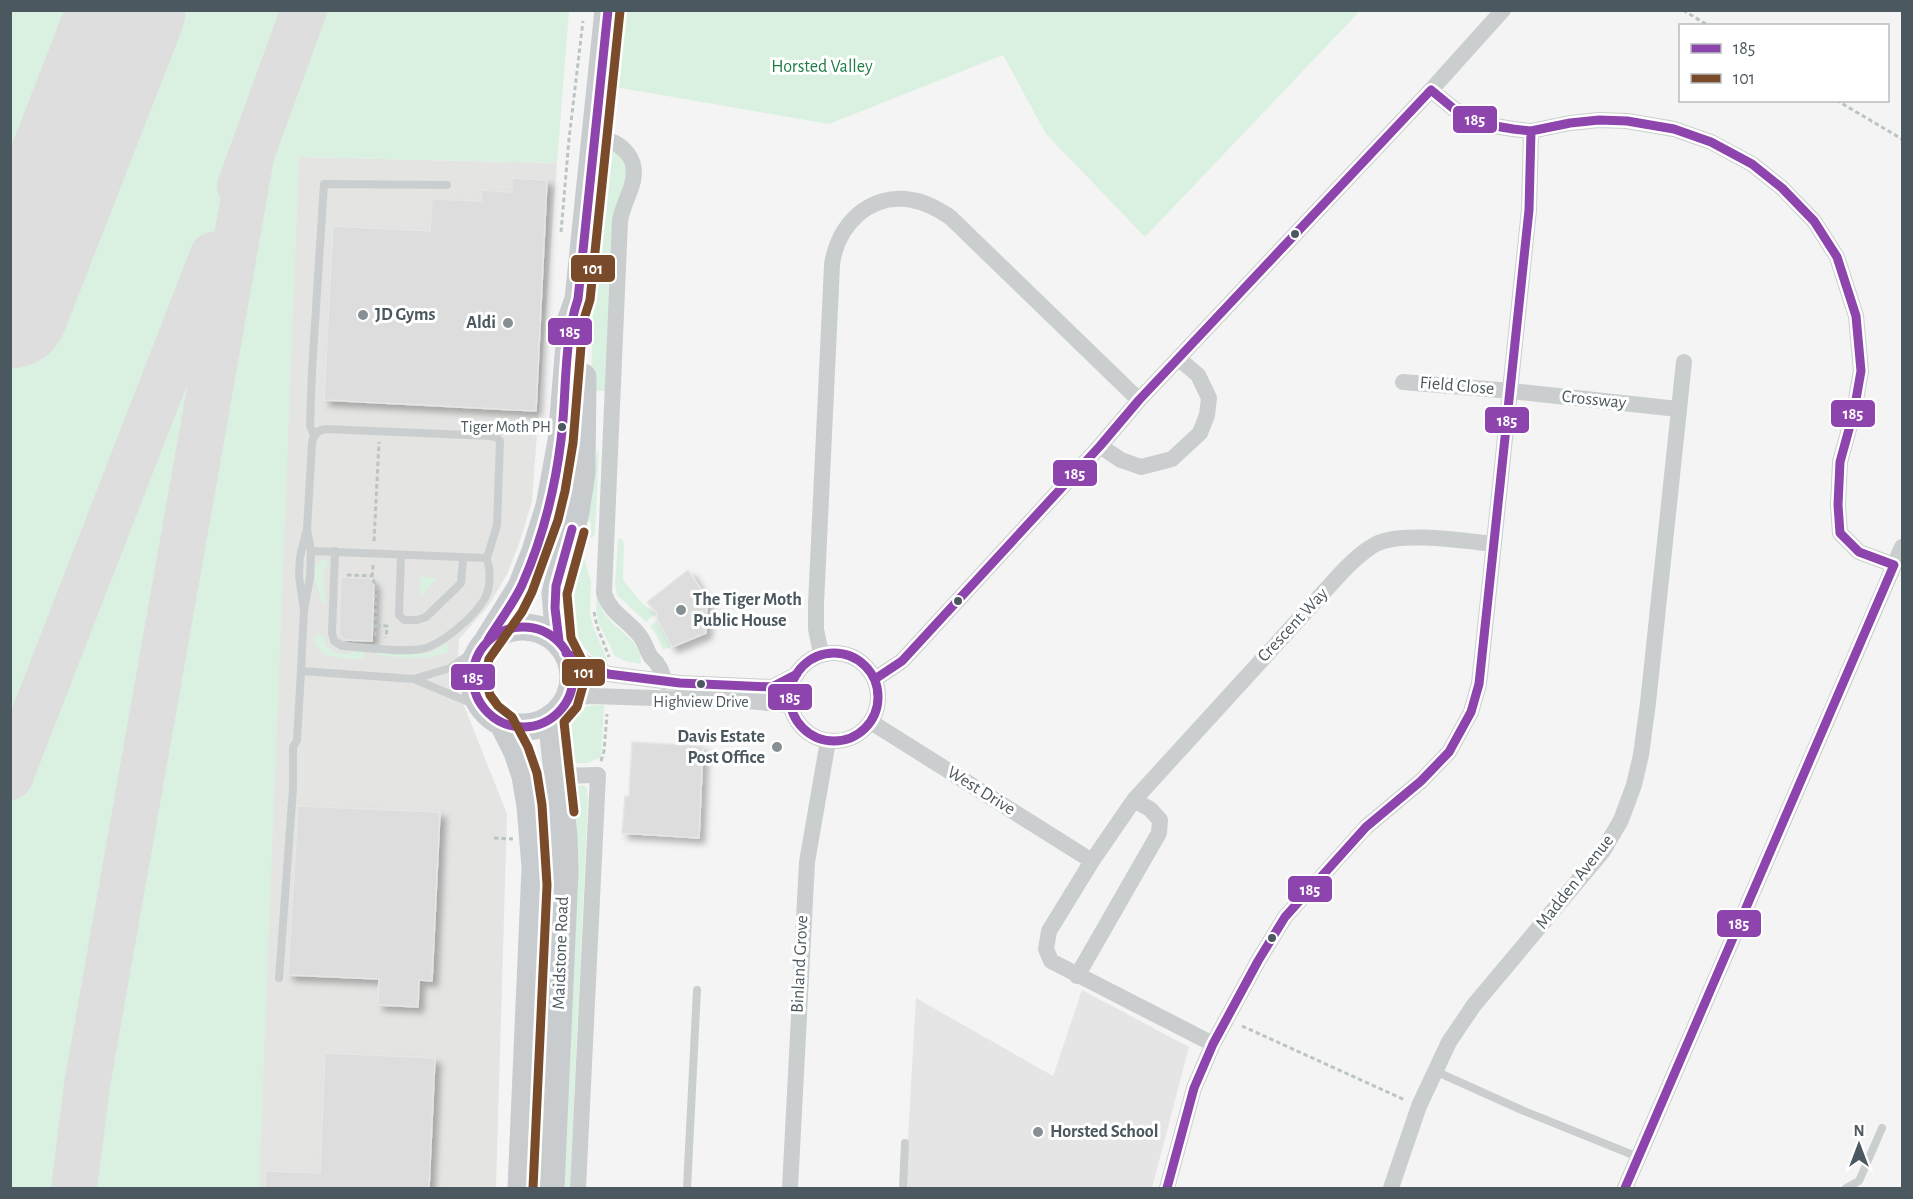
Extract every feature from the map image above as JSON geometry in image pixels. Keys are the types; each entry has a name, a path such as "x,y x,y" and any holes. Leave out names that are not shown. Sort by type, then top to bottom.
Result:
{"main road":[{"path":"578,299 584,320 582,473 574,525 556,586 555,608 562,647 571,665 571,687 559,710 540,725 532,727 493,716 476,696 472,677 476,660 521,587 549,506 561,441 571,319 578,299 608,10"},
{"path":"487,642 508,629 527,627 546,632 562,647"},
{"name":"Maidstone Road","path":"551,1188 565,871 564,836 557,776 559,710"},
{"name":"Maidstone Road","path":"493,716 517,752 525,776 535,868 521,1188"}],"street":[{"path":"875,679 902,661 1100,446 1138,400 1431,90 1503,10"},
{"path":"1431,90 1454,109 1483,124 1531,130 1599,120 1627,121 1674,129 1711,142 1752,164 1782,188 1814,221 1836,256 1856,316 1861,371 1854,411 1840,462 1838,505 1840,533 1859,552 1894,565"},
{"path":"1167,1188 1194,1088 1213,1044 1285,917 1366,826 1421,781 1449,752 1470,712 1479,684 1511,391 1531,191 1531,130"},
{"path":"595,137 614,141 625,150 632,164 633,175 631,189 621,213 604,592 611,608 641,637 650,656 656,660 662,671 664,681"},
{"path":"821,654 816,629 816,604 832,265 842,232 857,214 880,202 905,199 926,204 950,217 1138,400"},
{"path":"1100,446 1121,460 1141,467 1172,459 1200,433 1208,415 1209,398 1198,375 1179,359"},
{"name":"Madden Avenue","path":"1391,1188 1419,1106 1449,1041 1474,1005 1603,851 1621,820 1634,785 1641,755 1648,703 1684,362"},
{"name":"Field Close","path":"1403,382 1511,391"},
{"name":"Crossway","path":"1511,391 1678,409"},
{"name":"Crescent Way","path":"1213,1044 1051,962 1046,949 1049,931 1092,861 1134,800 1361,554 1377,543 1401,538 1494,544"},
{"path":"1625,1188 1902,547"},
{"path":"562,647 604,673 617,677 772,687 797,674"},
{"path":"842,653 853,656 869,670 875,679 879,696 871,722 857,735 848,739 828,741 814,737 803,729 790,705 791,688 797,674 805,664 821,654 842,653"},
{"path":"645,680 646,665 650,656"},
{"path":"559,710 577,697 591,696 747,701 790,705"},
{"name":"West Drive","path":"871,722 1092,861"},
{"name":"Binland Grove","path":"790,1188 802,915 807,862 828,741"},
{"path":"557,776 598,775 578,1188"},
{"path":"1077,976 1159,833 1160,820 1150,809 1134,800"}],"lane":[{"path":"304,610 299,576 300,557 307,529 314,435 310,426 312,370 324,184 447,185"},
{"path":"314,435 326,429 491,436 498,439 500,445 497,525 486,557 489,564 486,597 448,637 422,649 342,646 334,641 332,633 338,552"},
{"path":"279,978 293,747 297,740 304,610 310,578 311,551 307,529"},
{"path":"311,551 486,557"},
{"path":"401,555 399,615 404,620 426,617 456,588 461,582 463,558"},
{"path":"301,671 414,679 450,668 487,642"},
{"path":"414,679 493,716"},
{"path":"687,1188 697,990"},
{"path":"1434,1071 1524,1111 1638,1156"},
{"path":"1846,1188 1859,1181 1882,1128"},
{"path":"903,1188 905,1143"}],"path":[{"path":"560,241 584,10"},
{"path":"1683,10 1706,24"},
{"path":"1839,102 1902,139"},
{"path":"373,553 379,432"},
{"path":"338,552 341,574 372,576 376,585 374,648"},
{"path":"375,625 387,626 386,638"},
{"path":"598,775 604,752 607,705"},
{"path":"494,838 516,839 519,836"},
{"path":"1226,1019 1419,1106"}],"shaded area":[{"path":"299,157 557,163 532,501 507,574 489,605 459,639 457,674 459,693 507,814 496,1188 258,1188 277,657"},
{"name":"Horsted School","path":"1082,990 1189,1047 1152,1188 905,1188 916,998 1053,1076"}],"green space":[{"name":"Horsted Valley","path":"623,10 1360,11 1145,237 1046,134 1003,55 829,124 615,87"},
{"path":"10,11 569,11 557,163 299,157 259,1188 11,1188"},
{"path":"614,150 620,154 627,173 605,391 596,393 591,380 594,277 606,159 608,152"},
{"path":"599,450 595,534 590,538 591,522 584,520"},
{"path":"618,539 622,539 624,543 623,580 642,603 655,614 646,622 617,595 615,584"},
{"path":"580,546 591,581 590,614 608,668 580,643 567,619 565,610"},
{"path":"321,560 329,563 323,572 325,602 322,603 315,575 317,565"},
{"path":"598,573 601,607 608,618 637,647 641,664 625,661 615,656 599,624 596,609"},
{"path":"420,577 437,578 420,597"},
{"path":"658,620 672,646 663,650 650,626"},
{"path":"320,634 323,635 326,645 331,650 349,654 350,650 364,651 364,659 327,655 316,646 313,638"},
{"path":"449,643 448,652 432,657 376,654 376,652 420,654 431,652"},
{"path":"604,705 601,757 588,763 572,763 565,755 565,736 572,723 584,708"},
{"path":"583,785 587,788 588,799 570,1188 561,1188 570,792 574,787"},
{"path":"545,888 557,888 543,1188 532,1188"}],"building":[{"path":"512,178 547,180 536,411 324,400 333,226 430,231 432,199 481,201 482,190 512,192"},
{"name":"The Tiger Moth Public House","path":"688,570 707,598 706,633 672,647 657,619 657,613 647,602"},
{"path":"341,577 370,578 374,584 372,641 344,640 339,634"},
{"path":"632,742 703,746 699,838 622,833 625,796 629,796"},
{"path":"298,806 440,812 432,981 419,980 418,1007 378,1005 379,979 288,975"},
{"path":"325,1053 435,1058 429,1188 265,1188 266,1171 320,1173"}],"taxiway":[{"path":"240,186 304,10"},
{"path":"74,1188 87,1085 251,157"},
{"path":"10,777 213,255"}],"runway":[{"path":"10,310 127,10"}],"transit line":[{"name":"185","path":"488,640 522,585 529,568 542,532 555,477 563,422 570,333 578,299 608,10"},
{"name":"101","path":"533,1188 547,885 542,805 537,773 528,747 512,717 498,706 490,695 485,677 489,659 522,612 532,592 558,520 565,491 573,443 583,322 590,300 620,11"},
{"name":"185","path":"875,679 902,661 1100,446 1139,400 1431,90 1454,109 1483,124 1531,131 1570,123 1599,120 1627,121 1674,129 1711,142 1752,164 1782,188 1814,221 1837,257 1856,316 1861,371 1854,411 1840,462 1838,505 1840,533 1859,552 1894,565 1625,1188"},
{"name":"185","path":"1167,1188 1194,1088 1213,1044 1285,917 1366,827 1421,781 1449,752 1471,712 1479,684 1529,210 1531,131"},
{"name":"185","path":"559,641 555,608 556,586 572,529"},
{"name":"101","path":"574,812 564,722 577,707 584,682 583,662 571,638 567,594 584,532"},
{"name":"185","path":"523,627 551,635 565,649 573,677 565,705 551,719 523,727 495,719 481,705 473,677 481,649 495,635 523,627"},
{"name":"185","path":"566,653 608,674 680,683 772,687 797,674"},
{"name":"185","path":"834,653 859,660 871,672 878,697 871,722 859,734 834,741 809,734 797,722 790,697 797,672 809,660 834,653"}],"place":[{"name":"JD Gyms","path":"363,315"},
{"name":"Aldi","path":"508,323"},
{"name":"Tiger Moth PH","path":"562,427"},
{"name":"The Tiger Moth Public House","path":"681,610"},
{"name":"Highview Drive","path":"701,684"},
{"name":"Davis Estate Post Office","path":"777,747"},
{"name":"Horsted School","path":"1038,1132"}]}
